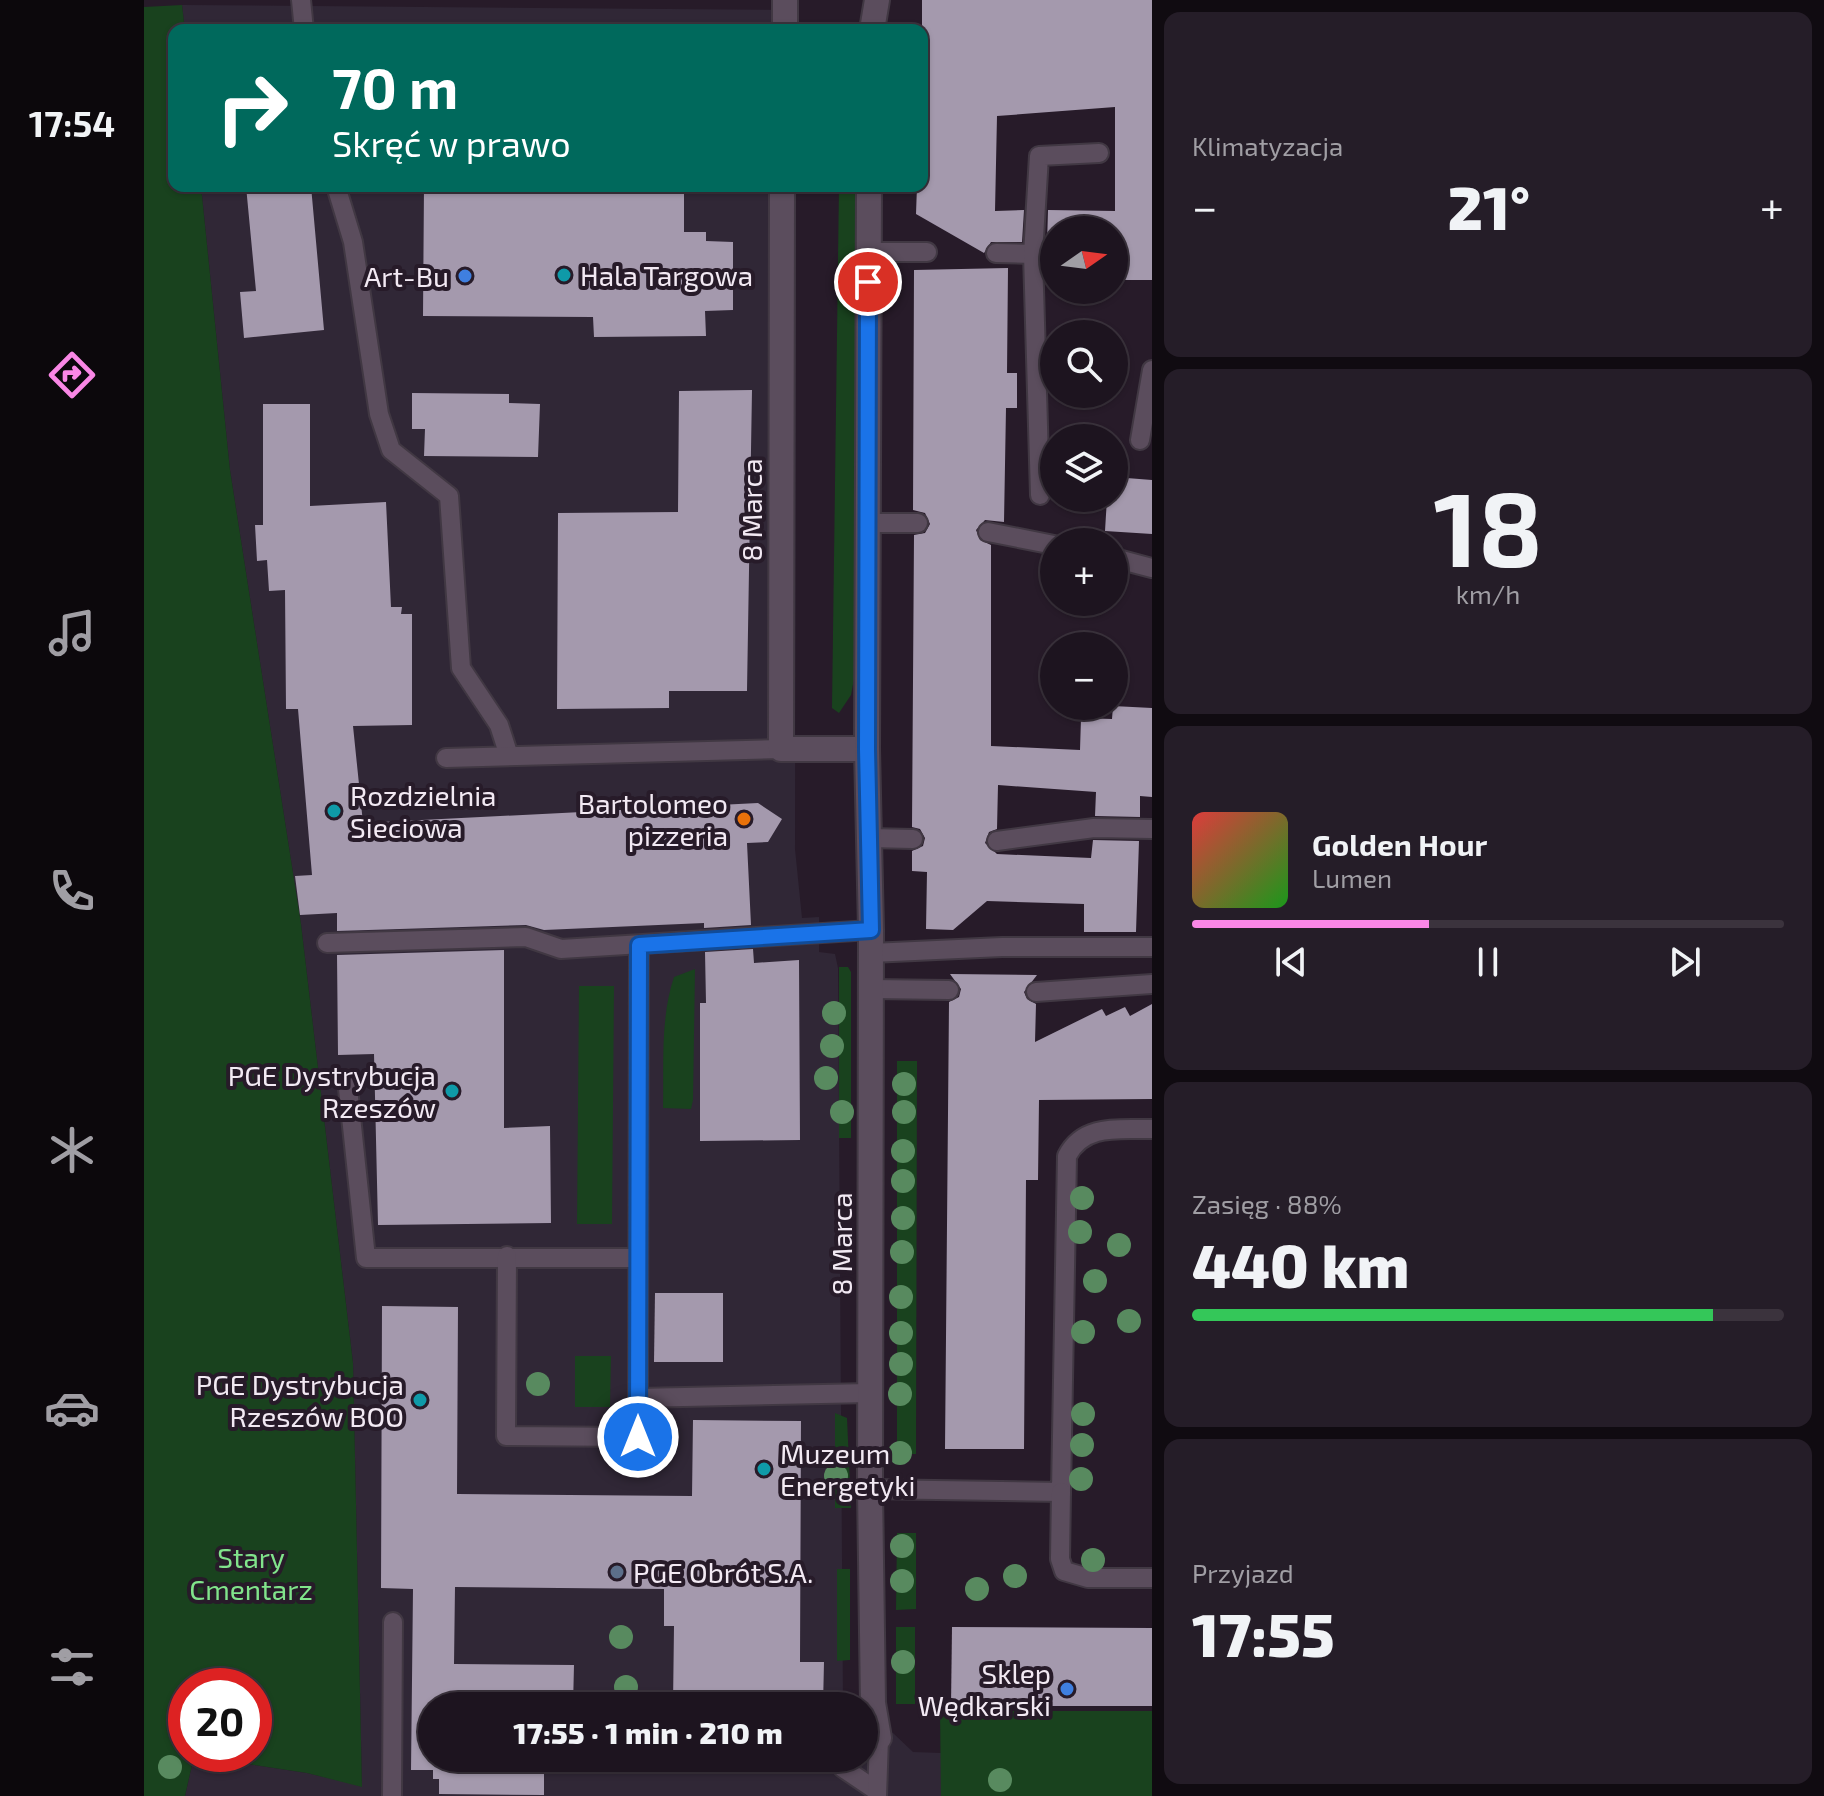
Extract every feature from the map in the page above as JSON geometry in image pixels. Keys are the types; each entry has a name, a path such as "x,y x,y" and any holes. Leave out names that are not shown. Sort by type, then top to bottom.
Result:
{"street":[{"path":"785,0 785,24"},
{"path":"873,24 877,0"},
{"name":"8 Marca","path":"781,749 782,192"},
{"name":"8 Marca","path":"869,192 867,749 871,942 872,1692"},
{"path":"781,749 867,749"}],"lane":[{"path":"301,0 303,24"},
{"path":"1040,495 1033,254 1039,156 1099,153"},
{"path":"338,192 353,242 379,414 391,450 449,496 461,668 499,725 509,756"},
{"path":"869,252 927,252"},
{"path":"996,253 1033,254"},
{"path":"1140,440 1152,370"},
{"path":"867,523 918,523"},
{"path":"988,532 1040,542"},
{"path":"1128,562 1152,568"},
{"path":"446,758 781,749"},
{"path":"997,841 1094,828 1152,829"},
{"path":"869,838 913,839"},
{"path":"327,943 526,937 561,949 871,942 1002,947 1152,947"},
{"path":"507,1256 506,1436 638,1437 639,945"},
{"path":"1036,992 1152,984"},
{"path":"871,989 949,990"},
{"path":"347,1079 366,1258 638,1258"},
{"path":"1152,1129 1099,1130 1078,1139 1067,1156 1060,1559 1064,1571 1088,1578 1152,1578"},
{"path":"638,1398 870,1393"},
{"path":"870,1489 1061,1492"},
{"path":"392,1796 393,1622"},
{"path":"852,1772 877,1794"},
{"path":"875,1772 877,1794"}],"shaded area":[{"path":"182,5 797,10 797,24 184,24"},
{"path":"202,192 796,192 795,849 802,918 819,917 819,952 835,954 838,968 843,1692 418,1692 418,1772 878,1772 878,1733 893,1733 913,1752 941,1753 941,1796 185,1796 190,1772 272,1772 272,1768 362,1786 353,1363 301,924 230,470"}],"green space":[{"name":"Stary Cmentarz","path":"182,5 184,24 168,24 168,192 202,192 230,470 301,924 353,1363 362,1787 272,1768 272,1668 168,1668 168,1772 190,1772 185,1796 144,1796 144,7"},
{"path":"839,192 859,192 854,679 851,695 839,713 832,708"},
{"path":"839,967 848,967 851,972 851,1138 839,1138"},
{"path":"695,969 691,1109 663,1108 664,1042 670,993 674,977"},
{"path":"579,986 614,986 612,1224 577,1224"},
{"path":"897,1061 917,1061 916,1454 897,1454"},
{"path":"575,1356 611,1356 610,1407 575,1407"},
{"path":"835,1413 847,1418 851,1508 835,1508"},
{"path":"897,1533 916,1533 916,1609 896,1610"},
{"path":"837,1569 850,1569 850,1660 837,1661"},
{"path":"896,1627 915,1627 915,1704 896,1704"},
{"path":"940,1711 1152,1711 1152,1796 941,1796"}],"building":[{"path":"922,0 1152,0 1152,280 1128,280 1128,216 1048,216 1048,210 1115,211 1115,107 997,116 995,211 1024,210 1022,242 991,242 984,253 916,214 917,192 928,192 928,24 922,24"},
{"path":"247,192 312,192 324,330 244,338 240,292 256,291"},
{"name":"Hala Targowa","path":"424,192 684,192 684,232 706,232 706,241 733,242 733,310 705,311 706,336 594,337 593,317 423,316"},
{"path":"1008,268 1007,373 1017,373 1017,408 1006,408 1004,522 985,520 976,530 980,540 991,545 991,746 1080,750 1081,720 1128,720 1128,707 1152,708 1152,797 1140,796 1140,817 1095,816 1096,792 998,785 997,829 989,832 985,843 997,854 1091,858 1093,840 1139,841 1136,932 1084,932 1084,904 987,901 953,930 926,929 927,872 912,871 912,851 923,846 925,838 920,829 912,827 914,535 925,533 930,524 925,513 913,510 914,270"},
{"path":"752,390 747,691 669,691 669,708 557,709 558,513 678,512 679,391"},
{"path":"412,393 509,394 509,403 540,404 538,457 424,456 425,429 412,429"},
{"path":"263,404 310,404 310,506 386,502 391,607 402,607 401,614 412,614 412,725 353,726 363,823 758,803 782,819 768,842 747,843 751,925 704,928 704,923 544,930 526,925 337,931 337,913 300,915 295,876 312,875 298,709 286,709 285,590 269,591 267,560 257,561 255,525 263,525"},
{"path":"1128,478 1152,480 1152,534 1128,532 1128,528 1105,528 1106,512 1128,512"},
{"path":"753,949 754,963 799,960 800,1140 700,1141 700,1003 706,1003 705,952"},
{"name":"PGE Dystrybucja Rzeszów","path":"504,950 504,1128 550,1126 551,1223 378,1225 374,1054 338,1055 337,955"},
{"path":"950,974 1037,975 1024,992 1027,999 1036,1004 1035,1042 1102,1009 1106,1016 1125,1007 1130,1016 1152,1004 1152,1099 1039,1100 1038,1180 1026,1180 1024,1449 945,1449 949,1002 959,997 961,989"},
{"path":"655,1293 723,1293 723,1362 654,1362"},
{"name":"PGE Obrót S.A.","path":"382,1306 458,1307 457,1494 692,1496 693,1420 801,1421 800,1662 824,1662 823,1692 673,1692 674,1626 664,1626 664,1589 455,1587 454,1664 574,1665 573,1692 418,1692 418,1770 411,1770 413,1589 381,1588"},
{"path":"952,1627 1152,1628 1152,1706 951,1706"},
{"name":"PGE Obrót S.A.","path":"433,1772 544,1772 544,1795 439,1794 439,1779 433,1779"}],"place":[{"name":"Hala Targowa","path":"564,275"},
{"name":"Art-Bu","path":"465,276"},
{"name":"Rozdzielnia Sieciowa","path":"334,811"},
{"name":"Bartolomeo pizzeria","path":"744,819"},
{"name":"PGE Dystrybucja Rzeszów","path":"452,1091"},
{"name":"PGE Dystrybucja Rzeszów BOO","path":"420,1400"},
{"name":"Muzeum Energetyki","path":"764,1469"},
{"name":"PGE Obrót S.A.","path":"617,1572"},
{"name":"Sklep Wędkarski","path":"1067,1689"}],"route":[{"path":"638,1437 639,945 871,930 867,749 868,282"}]}
